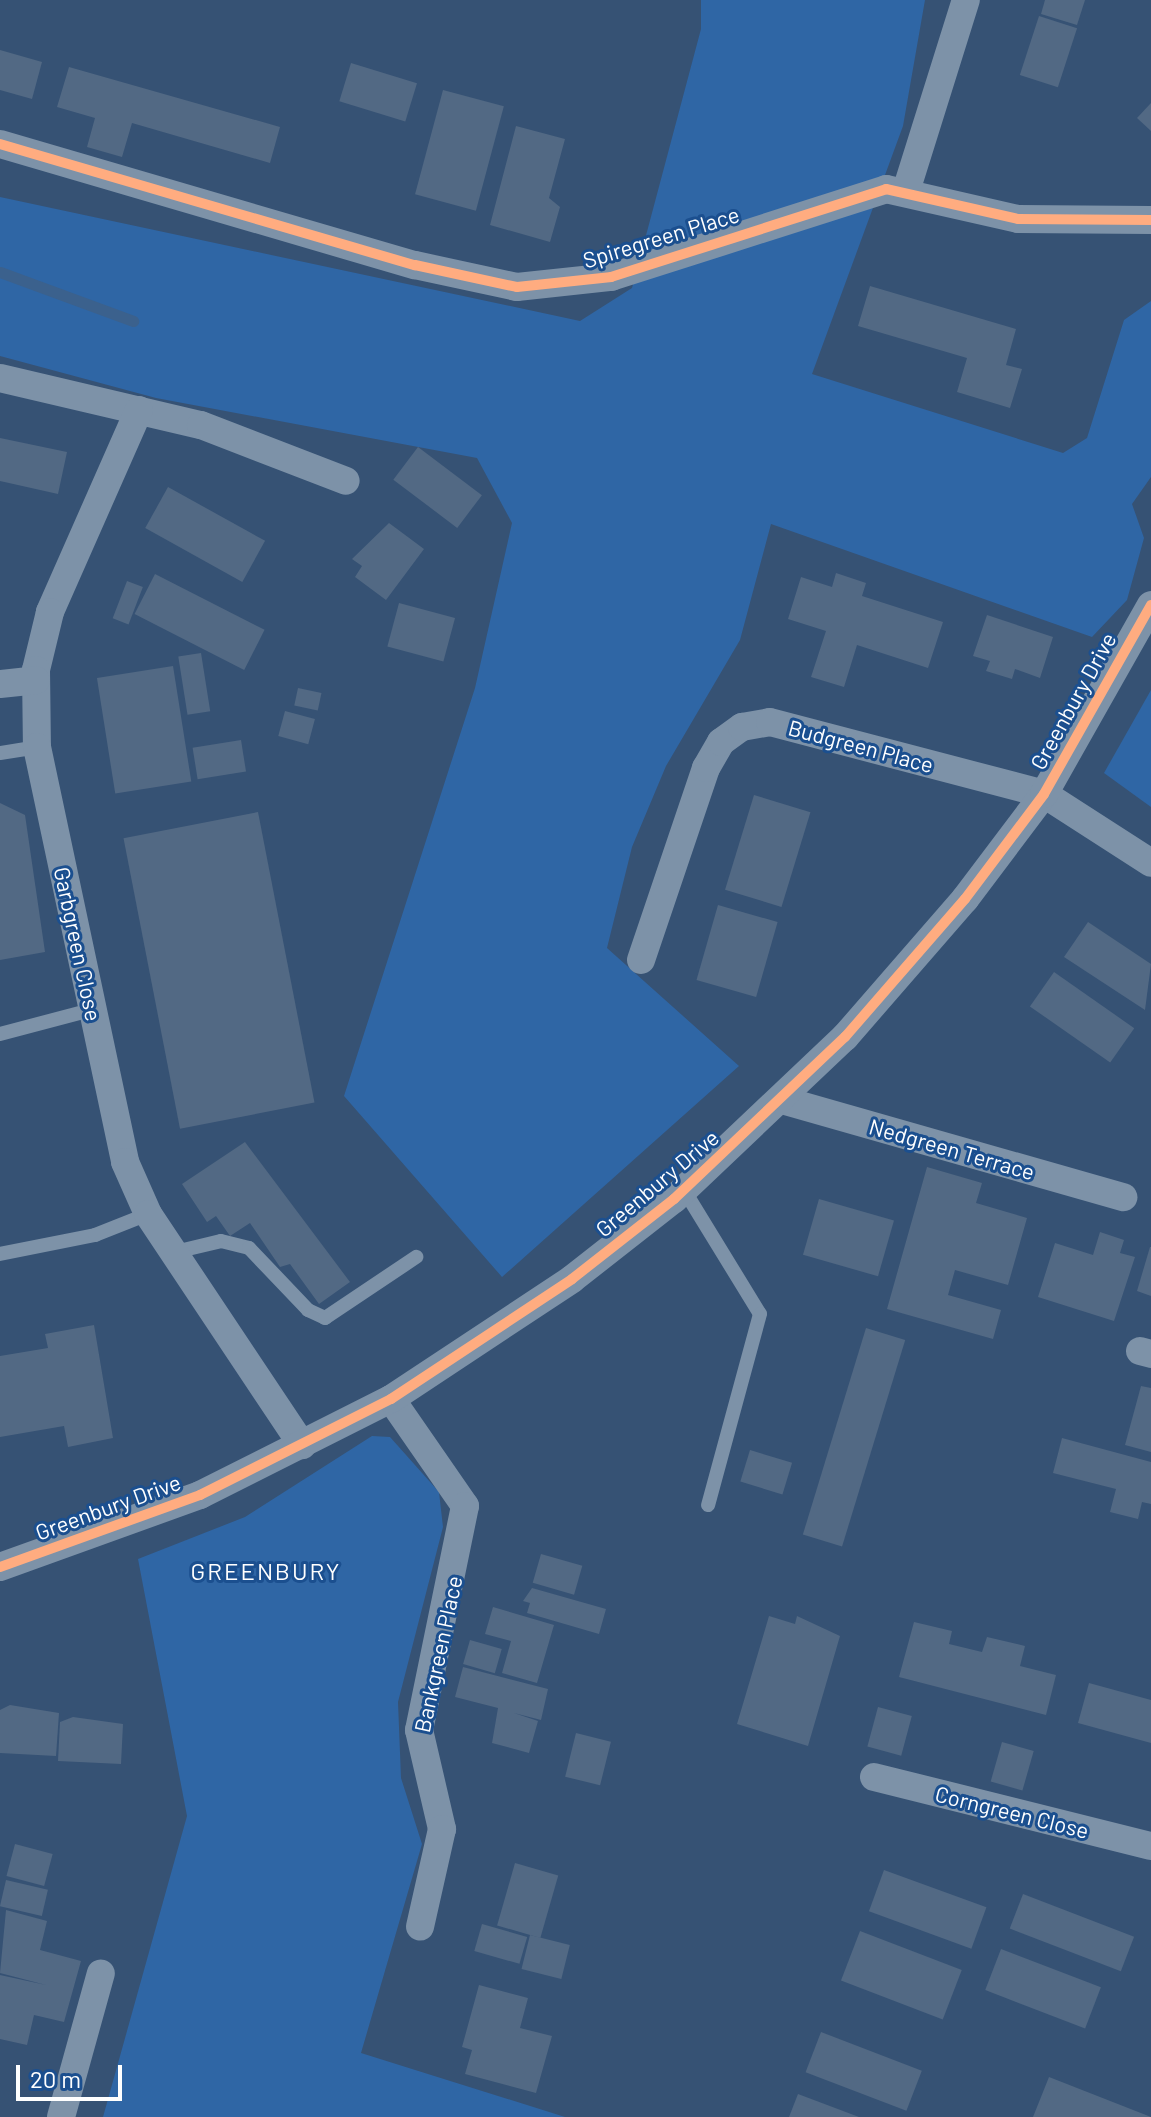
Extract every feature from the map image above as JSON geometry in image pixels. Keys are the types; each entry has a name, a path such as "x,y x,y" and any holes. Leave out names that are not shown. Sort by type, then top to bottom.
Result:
{"street":[{"path":"906,191 966,0"},
{"name":"Spiregreen Place","path":"0,144 415,265 517,287 611,277 867,191 906,191 1018,219 1151,220"},
{"path":"0,378 243,438 346,481"},
{"name":"Garbgreen Close","path":"139,410 50,612 36,680 37,747 125,1162 148,1214 302,1445"},
{"name":"Greenbury Drive","path":"0,1567 200,1495 391,1399 572,1279 684,1190 782,1100 889,990 1044,794 1151,605"},
{"path":"0,684 36,680"},
{"name":"Budgreen Place","path":"641,960 706,768 721,742 742,727 770,722 1044,794 1151,863"},
{"name":"Nedgreen Terrace","path":"782,1100 1123,1197"},
{"name":"Bankgreen Place","path":"391,1399 465,1506 419,1730 442,1829 420,1927"},
{"name":"Corngreen Close","path":"874,1777 1151,1846"},
{"path":"61,2117 101,1973"}],"lane":[{"path":"0,753 37,747"},
{"path":"0,1034 91,1010"},
{"path":"684,1190 760,1314 708,1505"},
{"path":"0,1254 95,1235 148,1214"},
{"path":"175,1252 221,1241 249,1248 308,1310 325,1318 416,1257"}],"shaded area":[{"path":"701,0 925,0 903,126 812,374 1063,453 1087,438 1124,320 1151,301 1151,477 1132,504 1144,538 1127,600 1092,637 771,524 740,640 666,766 632,847 607,948 739,1066 502,1277 344,1096 475,688 512,523 477,458 156,398 0,356 0,197 580,321 632,288 701,29"},
{"path":"1151,690 1151,807 1104,773"},
{"path":"372,1436 390,1437 439,1492 443,1527 398,1702 401,1778 422,1844 361,2053 565,2117 103,2117 187,1816 138,1559 245,1517"}],"building":[{"path":"1045,0 1085,0 1077,25 1041,14"},
{"path":"1039,16 1077,28 1058,87 1020,75"},
{"path":"0,50 42,62 32,99 0,90"},
{"path":"351,63 417,83 405,121 339,101"},
{"path":"69,67 280,127 270,163 132,123 122,157 87,147 95,118 57,107"},
{"path":"443,90 504,106 476,211 415,194"},
{"path":"1151,103 1151,131 1137,118"},
{"path":"516,126 565,139 549,198 560,207 550,242 490,225"},
{"path":"870,286 1016,329 1006,365 1022,369 1010,408 957,392 967,358 858,326"},
{"path":"0,438 67,452 58,494 0,481"},
{"path":"418,447 482,495 457,528 393,480"},
{"path":"168,487 265,541 242,582 145,528"},
{"path":"389,523 424,549 386,600 355,577 362,566 352,559"},
{"path":"836,573 866,583 862,596 943,622 928,668 857,645 844,687 811,677 826,631 788,619 801,577 832,587"},
{"path":"155,574 265,630 244,670 135,614"},
{"path":"127,581 143,587 129,624 113,618"},
{"path":"399,603 455,618 443,661 387,646"},
{"path":"987,615 1053,637 1040,678 1015,669 1012,679 986,671 990,661 973,656"},
{"path":"201,653 210,711 188,715 178,657"},
{"path":"173,666 191,782 115,794 97,678"},
{"path":"298,688 321,693 318,711 294,706"},
{"path":"285,711 315,719 308,744 278,736"},
{"path":"241,740 246,772 198,779 193,748"},
{"path":"754,795 810,812 781,907 725,890"},
{"path":"0,803 25,815 45,952 0,960"},
{"path":"258,812 314,1103 180,1129 124,838"},
{"path":"718,905 778,922 756,997 697,980"},
{"path":"1088,922 1151,964 1145,1010 1064,957"},
{"path":"1054,972 1134,1028 1110,1063 1030,1006"},
{"path":"245,1142 350,1282 319,1304 290,1264 280,1267 250,1223 230,1236 216,1216 207,1222 182,1184"},
{"path":"927,1167 982,1183 976,1203 1027,1218 1008,1285 955,1270 948,1295 1001,1310 993,1339 887,1309"},
{"path":"819,1199 894,1220 878,1276 803,1255"},
{"path":"1100,1232 1124,1240 1120,1253 1135,1257 1114,1321 1038,1297 1055,1243 1093,1255"},
{"path":"1151,1247 1151,1296 1137,1291"},
{"path":"94,1325 113,1438 68,1447 64,1426 0,1437 0,1356 48,1348 45,1334"},
{"path":"866,1328 905,1340 842,1547 803,1535"},
{"path":"1141,1386 1151,1388 1151,1452 1125,1445"},
{"path":"1062,1438 1151,1462 1151,1504 1142,1502 1138,1519 1110,1512 1116,1489 1053,1473"},
{"path":"750,1450 792,1463 782,1494 740,1482"},
{"path":"541,1554 582,1566 574,1595 533,1583"},
{"path":"532,1588 606,1609 599,1634 527,1613 530,1603 523,1601"},
{"path":"493,1607 554,1625 537,1683 502,1673 511,1641 485,1634"},
{"path":"769,1616 795,1624 797,1616 840,1636 808,1746 737,1724"},
{"path":"914,1622 952,1631 949,1644 982,1652 987,1637 1025,1646 1020,1666 1056,1675 1046,1715 899,1677"},
{"path":"470,1640 502,1649 495,1673 463,1664"},
{"path":"463,1667 548,1689 541,1720 514,1713 538,1721 529,1753 492,1743 498,1708 455,1697"},
{"path":"1089,1683 1151,1700 1151,1743 1078,1723"},
{"path":"10,1705 59,1713 56,1756 0,1753 0,1710"},
{"path":"878,1707 912,1716 901,1756 867,1747"},
{"path":"73,1717 123,1724 121,1764 58,1761 60,1722"},
{"path":"576,1733 611,1742 600,1785 565,1777"},
{"path":"1002,1742 1034,1751 1022,1791 991,1781"},
{"path":"15,1844 53,1854 44,1886 6,1876"},
{"path":"515,1863 558,1875 540,1938 497,1925"},
{"path":"884,1870 986,1907 971,1949 869,1911"},
{"path":"6,1880 48,1890 42,1916 0,1906"},
{"path":"1023,1894 1134,1937 1121,1971 1010,1929"},
{"path":"6,1910 47,1921 40,1950 81,1961 64,2022 34,2015 27,2045 0,2039 0,1975 46,1985 0,1973"},
{"path":"482,1924 527,1937 519,1964 474,1951"},
{"path":"860,1931 962,1970 943,2020 841,1980"},
{"path":"530,1935 570,1945 561,1979 522,1969"},
{"path":"1001,1949 1101,1987 1085,2028 985,1990"},
{"path":"479,1985 528,1998 520,2028 552,2036 536,2093 465,2074 472,2050 462,2047"},
{"path":"821,2032 922,2071 906,2111 806,2072"},
{"path":"1049,2077 1151,2117 1033,2117"},
{"path":"798,2094 859,2117 789,2117"}],"waterway":[{"path":"0,272 133,321"}],"cycle path":[{"path":"0,144 415,265 517,287 611,277 886,189 1018,219 1151,220"},
{"path":"0,1567 200,1495 391,1399 572,1279 674,1199 845,1037 965,899 1044,794 1151,605"}],"district":[{"name":"GREENBURY","path":"266,1571"}]}
